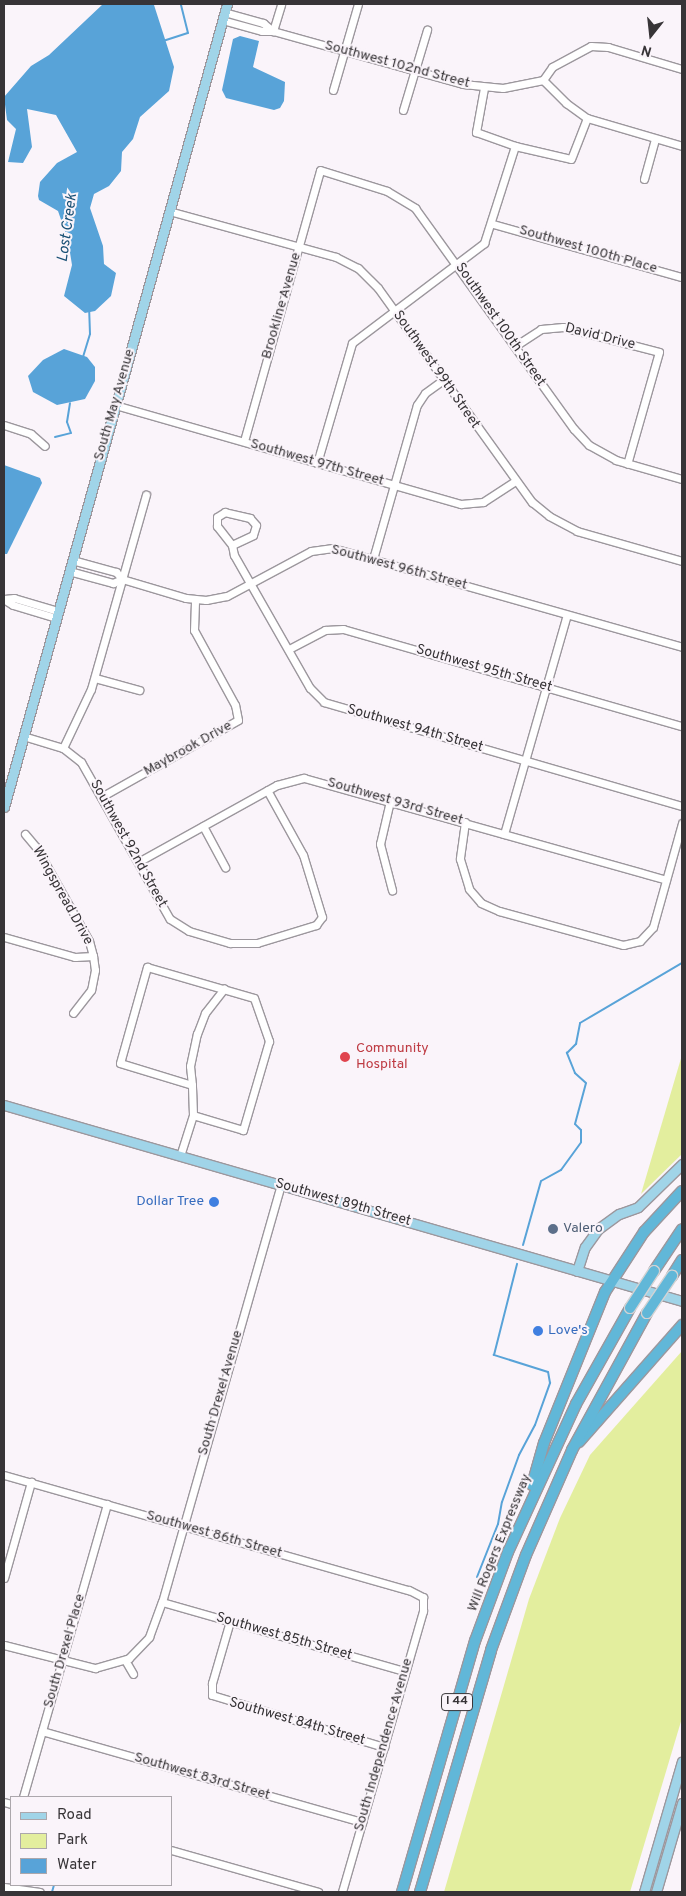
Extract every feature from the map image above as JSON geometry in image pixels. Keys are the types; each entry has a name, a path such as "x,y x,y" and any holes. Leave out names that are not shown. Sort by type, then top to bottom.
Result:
{"highway":[{"path":"524,1515 544,1443 612,1281 644,1232 682,1190"},
{"name":"Will Rogers Expressway","path":"402,1892 475,1641 524,1515 576,1404 630,1308 682,1229"},
{"name":"Will Rogers Expressway","path":"420,1892 494,1640 542,1514 572,1450 647,1313 682,1260"},
{"path":"572,1450 682,1325"}],"main road":[{"name":"South May Avenue","path":"4,807 224,12"},
{"name":"Southwest 89th Street","path":"4,1105 682,1301"},
{"path":"577,1271 585,1247 598,1229 619,1214 638,1207 682,1164"},
{"path":"644,1892 682,1760"},
{"path":"656,1892 682,1803"}],"street":[{"path":"274,31 282,4"},
{"path":"333,90 358,4"},
{"name":"Southwest 102nd Street","path":"224,12 262,32 274,31 414,71 484,88 514,88 543,80"},
{"path":"404,110 427,30"},
{"path":"682,69 608,47 591,46 552,66 543,80 566,104 587,118 682,146"},
{"path":"484,88 476,132 515,146 571,159 587,118"},
{"path":"644,178 655,139"},
{"path":"318,463 352,343 393,310 482,246 493,224 515,146"},
{"name":"Brookline Avenue","path":"244,442 320,170"},
{"name":"Southwest 100th Street","path":"320,170 383,189 405,201 428,222 579,435 600,452 627,464 682,479"},
{"name":"Southwest 99th Street","path":"169,211 299,247 358,268 393,310 515,481 538,507 570,528 682,561"},
{"name":"Southwest 100th Place","path":"493,224 682,276"},
{"name":"David Drive","path":"515,346 541,330 564,327 659,352 627,464"},
{"path":"374,559 418,403 443,380"},
{"name":"Southwest 97th Street","path":"115,405 395,485 469,504 483,502 515,481"},
{"path":"4,425 31,434 45,446"},
{"path":"64,748 95,678 146,495"},
{"name":"Southwest 94th Street","path":"232,545 253,534 256,525 250,518 225,512 217,517 216,524 232,545 313,693 324,702 682,806"},
{"name":"Southwest 96th Street","path":"72,560 116,572 122,579 195,600 222,597 319,548 333,548 682,647"},
{"name":"Southwest 96th Street","path":"69,571 113,583 122,579"},
{"path":"4,600 14,598 57,614"},
{"name":"Maybrook Drive","path":"101,797 238,720 235,705 194,630 195,600"},
{"path":"504,834 567,615"},
{"name":"Southwest 95th Street","path":"289,649 321,631 340,628 682,726"},
{"path":"95,678 139,690"},
{"name":"Southwest 92nd Street","path":"24,736 64,748 82,762 170,919 196,934 230,943 251,944 316,925 322,918 322,910 303,855 267,790"},
{"name":"Southwest 93rd Street","path":"138,862 267,790 290,779 308,778 666,880"},
{"path":"390,801 380,844 392,890"},
{"path":"465,822 459,853 469,889 486,906 611,943 632,944 643,938 652,927 682,823"},
{"path":"203,826 225,867"},
{"name":"Wingspread Drive","path":"25,834 51,873 88,941 93,956 95,970 91,990 73,1013"},
{"path":"4,937 75,957 93,956"},
{"path":"192,1085 120,1063 147,966 254,998 269,1040 243,1130 193,1115"},
{"path":"180,1156 193,1115 190,1066 197,1034 205,1013 224,989"},
{"name":"South Drexel Avenue","path":"162,1602 281,1185"},
{"name":"Southwest 86th Street","path":"4,1475 423,1597"},
{"path":"4,1578 31,1482"},
{"name":"South Drexel Place","path":"23,1796 107,1504"},
{"name":"South Independence Avenue","path":"342,1892 423,1611 423,1597"},
{"path":"4,1646 62,1662 95,1668 125,1660 149,1637 162,1602"},
{"name":"Southwest 85th Street","path":"162,1602 405,1671"},
{"name":"Southwest 84th Street","path":"230,1621 212,1683 212,1695 223,1701 384,1747"},
{"path":"125,1660 133,1674"},
{"name":"Southwest 83rd Street","path":"42,1731 362,1822"},
{"path":"172,1850 318,1892"},
{"path":"4,1887 40,1892"}],"green space":[{"path":"682,1055 682,1154 641,1194"},
{"path":"682,1351 682,1718 630,1892 444,1892 529,1599 560,1518 590,1455"}],"water":[{"path":"103,4 154,5 174,67 169,91 140,117 133,139 122,152 121,171 109,186 94,194 90,208 103,246 104,264 116,273 111,296 95,311 85,313 64,296 72,265 68,240 58,211 39,200 38,196 40,182 57,163 77,152 56,115 27,109 32,147 23,163 8,162 16,129 7,120 4,97 31,66 49,55"},
{"path":"240,36 259,41 253,67 285,82 284,101 280,108 274,110 226,98 222,90 233,39"},
{"path":"64,349 87,357 95,367 95,381 85,399 57,405 33,392 28,376 43,360"},
{"path":"4,465 40,478 42,483 7,554 4,554"}],"waterway":[{"name":"Lost Creek","path":"163,41 188,33 181,4"},
{"name":"Lost Creek","path":"83,357 90,334 89,311"},
{"name":"Lost Creek","path":"55,437 71,433 67,422 70,403"},
{"path":"523,1245 541,1181 561,1170 581,1142 581,1130 575,1124 586,1083 575,1073 567,1053 576,1044 580,1023 682,963"},
{"path":"477,1577 498,1524 502,1502 519,1455 535,1425 550,1383 548,1372 494,1355 517,1264"},
{"path":"52,1892 54,1886"}],"place":[{"name":"Community Hospital","path":"345,1057"},
{"name":"Dollar Tree","path":"214,1202"},
{"name":"Valero","path":"553,1229"},
{"name":"Love's","path":"538,1331"}]}
